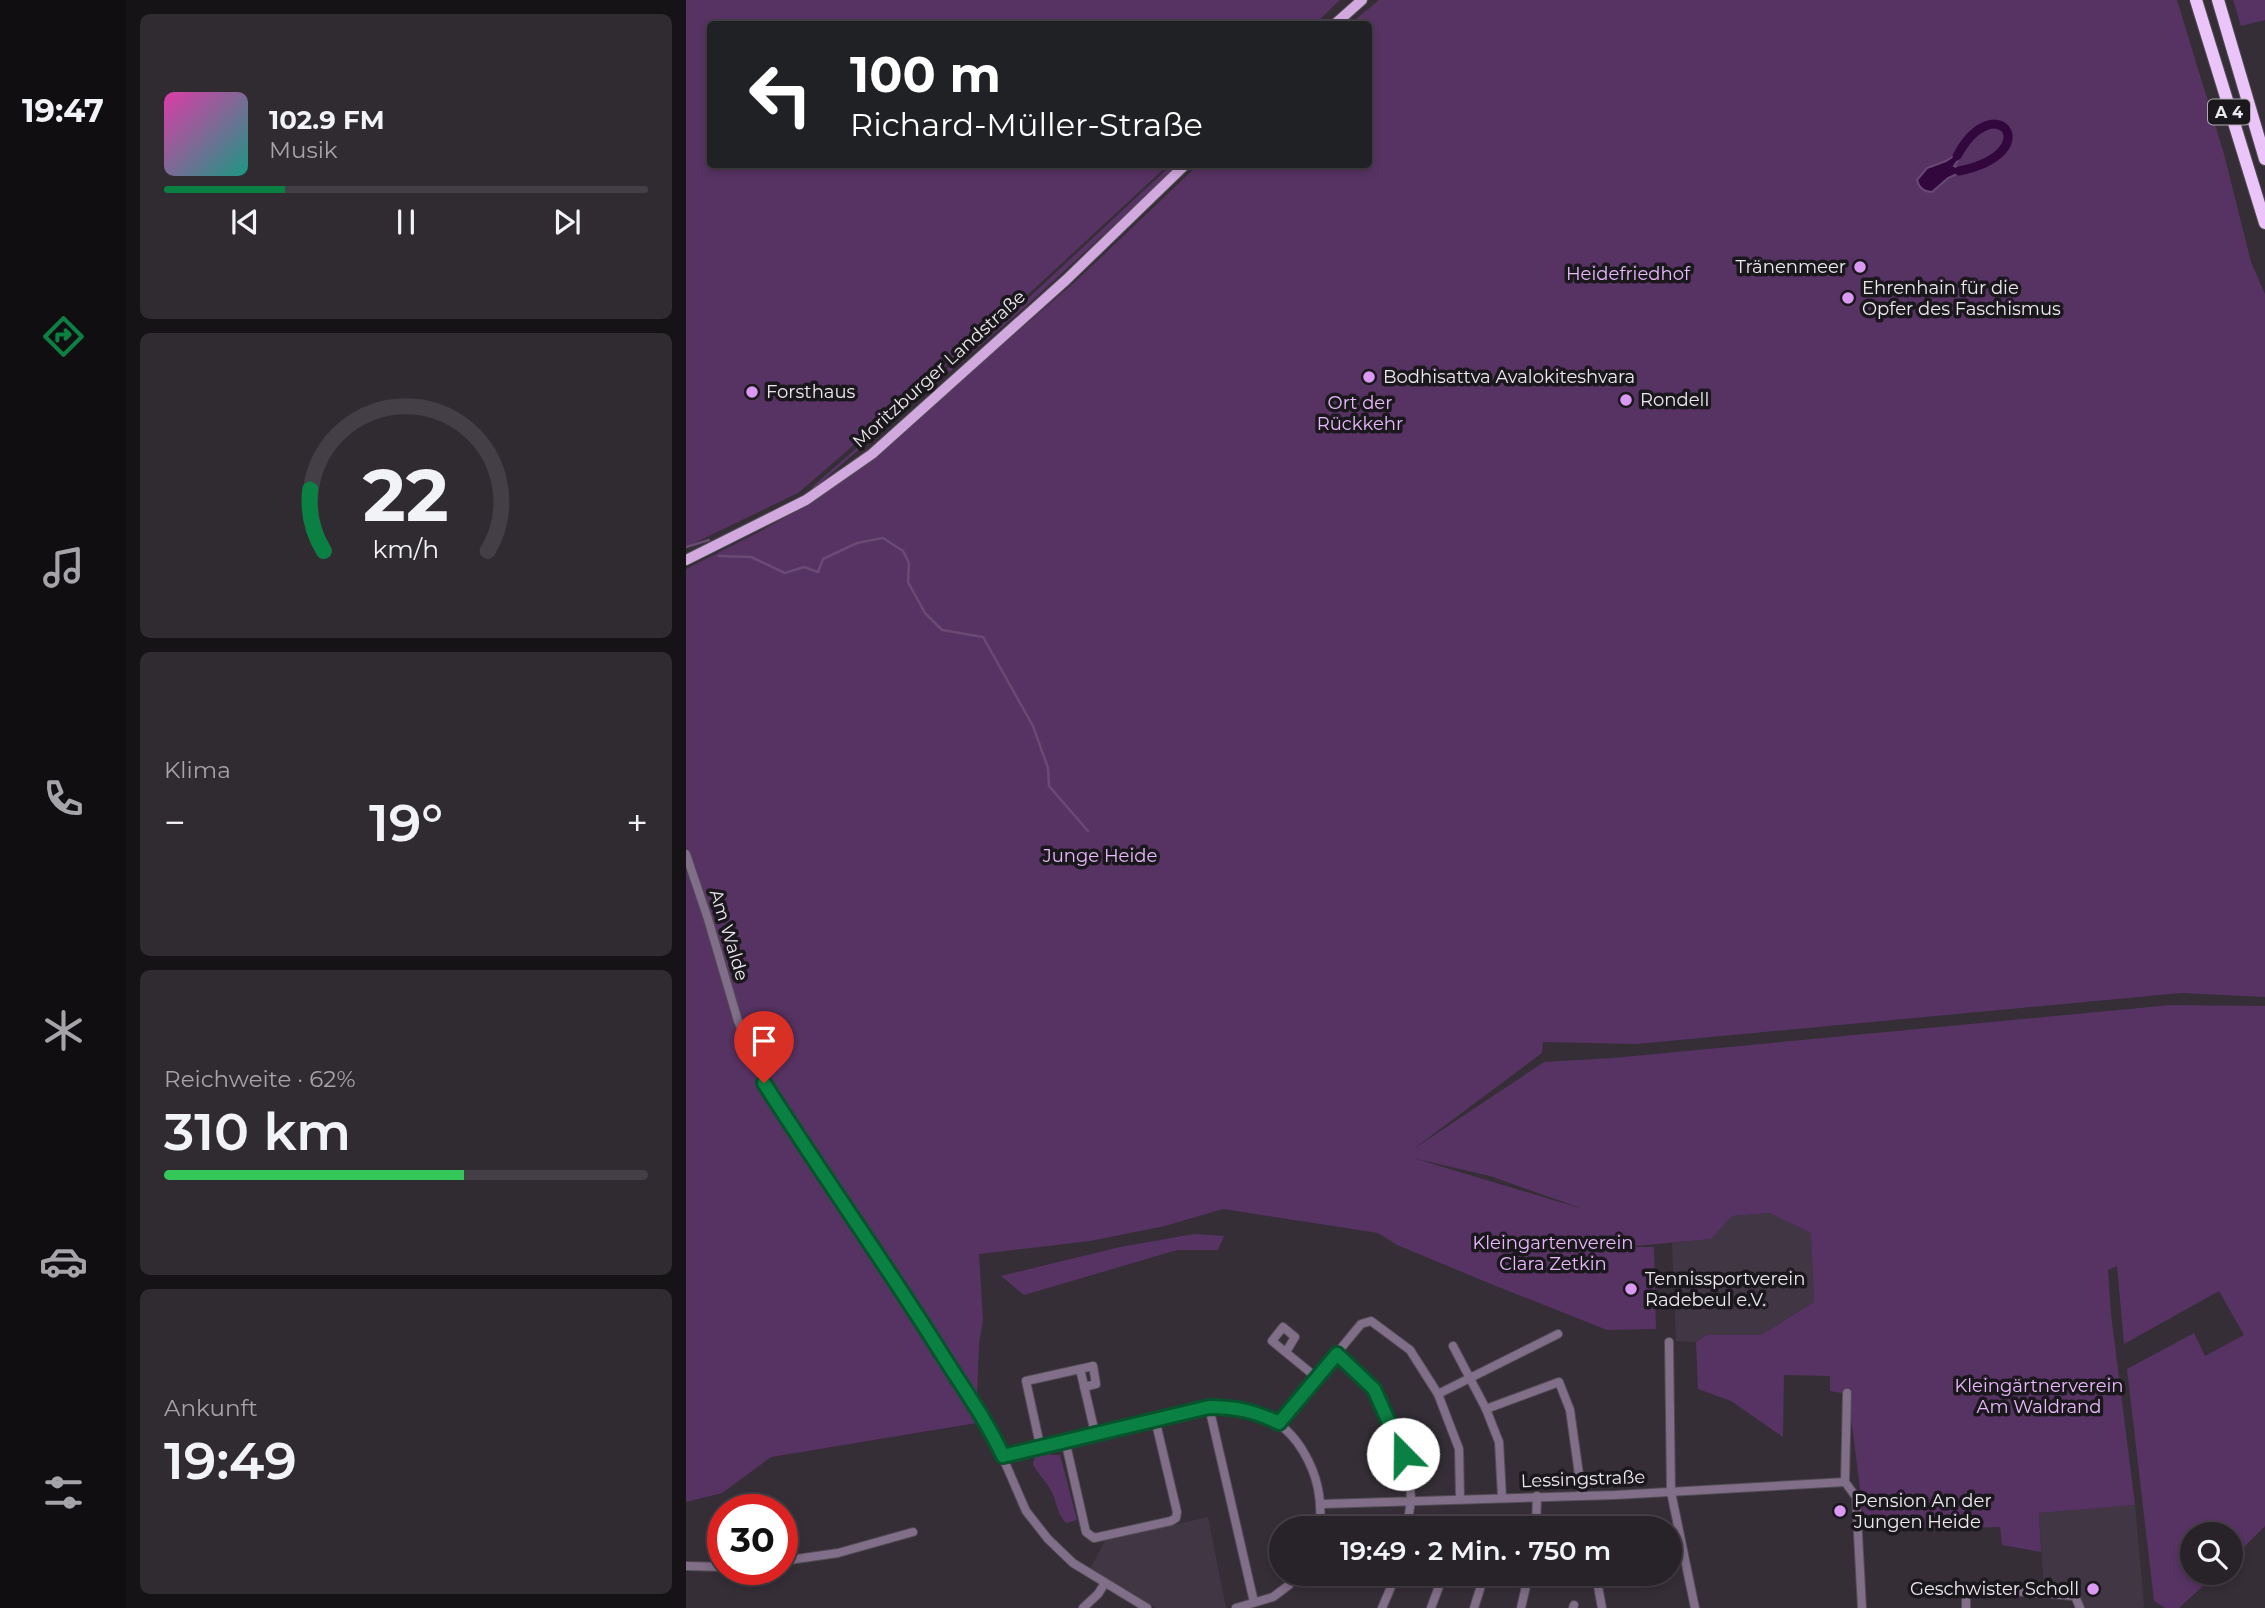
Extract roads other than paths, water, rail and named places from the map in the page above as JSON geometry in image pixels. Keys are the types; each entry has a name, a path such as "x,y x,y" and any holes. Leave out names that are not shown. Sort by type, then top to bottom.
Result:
{"highway":[{"name":"A 4","path":"2196,0 2265,223"},
{"name":"A 4","path":"2218,0 2265,159"}],"main road":[{"path":"1338,21 1362,0"},
{"name":"Moritzburger Landstraße","path":"686,561 806,500 872,454 1066,280 1182,168"}],"street":[{"name":"Am Walde","path":"686,854 738,1021 764,1083 798,1138 908,1299 983,1418 1003,1456 1026,1511 1048,1539 1073,1563 1147,1608"},
{"path":"1279,1423 1361,1324 1371,1321 1410,1350 1438,1394 1460,1449 1460,1498"},
{"path":"1438,1394 1558,1334"},
{"path":"1669,1342 1671,1492 1695,1608"},
{"path":"1453,1346 1471,1377 1499,1442 1502,1497"},
{"path":"1286,1352 1317,1378"},
{"path":"1337,1354 1374,1389 1397,1437 1409,1471 1408,1516"},
{"path":"1041,1445 1026,1381 1093,1366 1096,1384 1084,1387"},
{"path":"1080,1369 1096,1433"},
{"path":"1486,1409 1559,1382 1570,1410 1582,1496"},
{"path":"1847,1393 1845,1482 1856,1497 1862,1608"},
{"path":"1003,1456 1209,1407 1236,1407 1259,1413 1279,1423 1297,1442 1310,1464 1322,1504 1321,1516"},
{"path":"1209,1407 1254,1602"},
{"path":"1065,1440 1086,1532 1090,1536 1094,1538 1171,1521 1176,1518 1177,1512 1155,1419"},
{"name":"Lessingstraße","path":"1322,1504 1582,1496 1845,1482"},
{"path":"1536,1516 1537,1496"},
{"path":"798,1558 838,1553 913,1532"},
{"path":"686,1566 707,1568"},
{"path":"1083,1608 1105,1583"},
{"path":"1236,1608 1273,1597 1288,1586"},
{"path":"1381,1608 1391,1586"},
{"path":"1431,1608 1439,1586"},
{"path":"1474,1608 1481,1586"},
{"path":"1521,1608 1526,1586"},
{"path":"1598,1586 1602,1608"},
{"path":"1966,1608 1968,1591 1973,1588 2075,1596 2080,1608"}],"waterway":[{"path":"1957,156 1972,135 1986,126 1998,125 2006,130 2008,139 2002,151 1986,162 1959,171"},
{"path":"719,556 751,557 785,573 804,567 818,572 823,559 857,543 883,538 903,551 909,563 908,582 925,613 942,630 983,637 1033,726 1048,768 1049,786 1088,831"},
{"path":"686,547 709,540"}],"place":[{"name":"Tränenmeer","path":"1860,267"},
{"name":"Ehrenhain für die Opfer des Faschismus","path":"1848,298"},
{"name":"Bodhisattva Avalokiteshvara","path":"1369,377"},
{"name":"Forsthaus","path":"752,392"},
{"name":"Rondell","path":"1626,400"},
{"name":"Tennissportverein Radebeul e.V.","path":"1631,1289"},
{"name":"Pension An der Jungen Heide","path":"1840,1511"},
{"name":"Geschwister Scholl","path":"2093,1589"}],"park label":[{"name":"Heidefriedhof","path":"1628,274"},
{"name":"Ort der Rückkehr","path":"1360,413"},
{"name":"Junge Heide","path":"1100,856"},
{"name":"Kleingartenverein Clara Zetkin","path":"1553,1253"},
{"name":"Kleingärtnerverein Am Waldrand","path":"2039,1396"}]}
